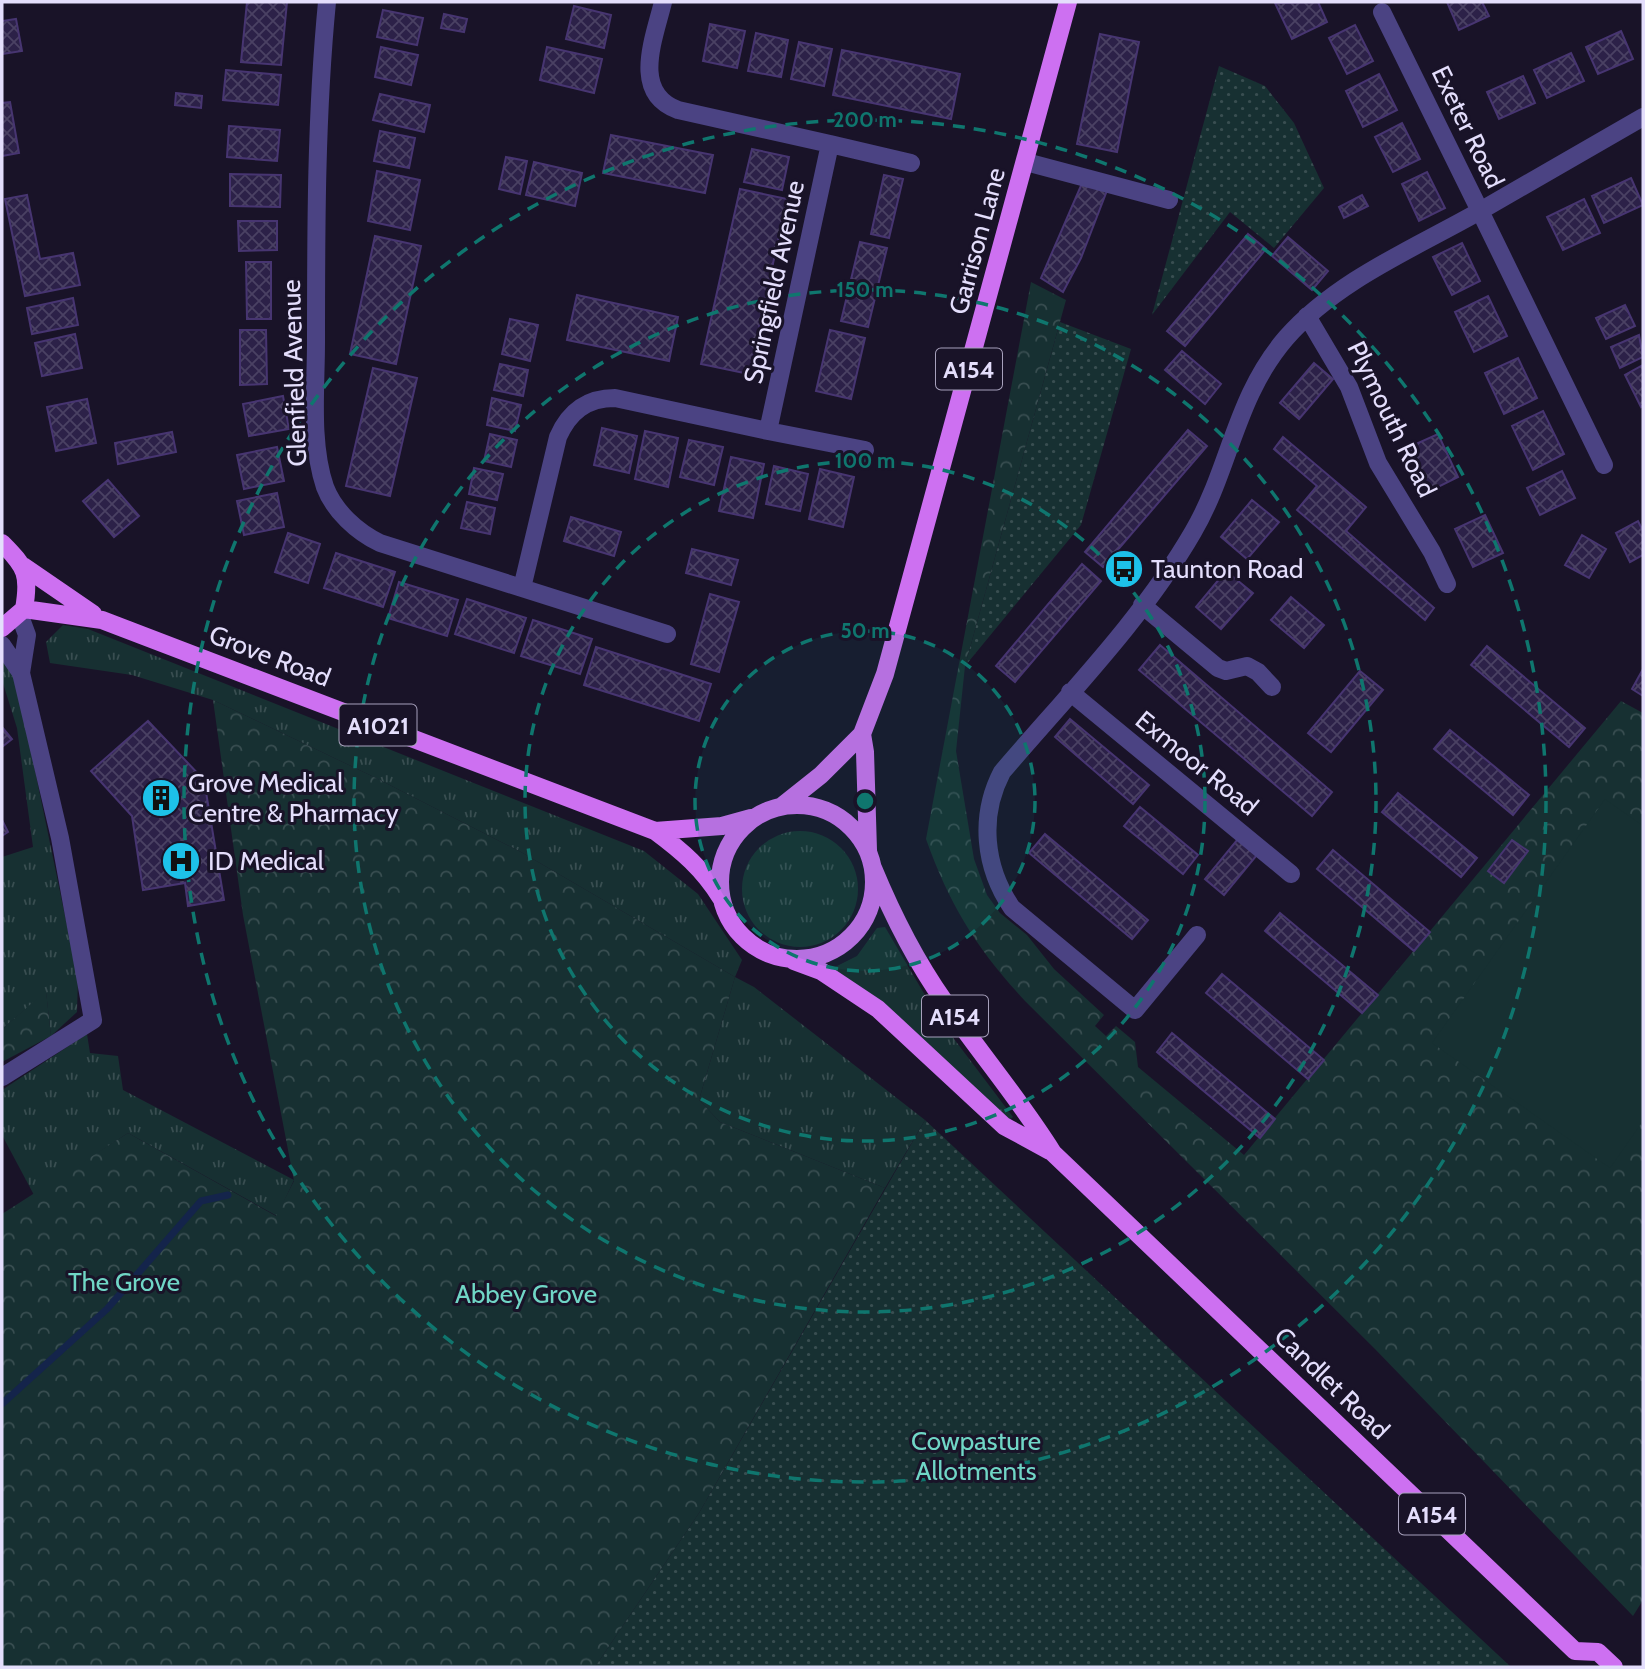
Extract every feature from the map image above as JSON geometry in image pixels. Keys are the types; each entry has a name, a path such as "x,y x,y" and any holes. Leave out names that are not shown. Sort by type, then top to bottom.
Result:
{"main road":[{"name":"Garrison Lane","path":"782,806 821,775 862,734 885,674 1068,2"},
{"name":"Grove Road","path":"2,543 23,566 102,620 654,831 688,856 708,876 721,898"},
{"path":"2,628 22,613 28,582 23,566"},
{"name":"Grove Road","path":"22,613 102,620"},
{"name":"Garrison Lane","path":"862,734 866,752 868,851"},
{"path":"782,806 811,806 832,814 850,827 868,851 873,868 873,897 866,917 843,945 817,957 788,959 767,954 747,941 731,922 721,898 721,867 733,838 755,817 782,806"},
{"name":"Grove Road","path":"654,831 722,826 755,817"},
{"name":"Candlet Road","path":"873,868 919,962 942,998 1030,1116 1053,1153 1576,1659 1598,1652 1614,1667"},
{"name":"Candlet Road","path":"788,959 821,971 878,1009 1004,1126 1053,1153"}],"street":[{"name":"Glenfield Avenue","path":"327,2 318,106 316,302 316,419 326,487 347,519 370,538 667,634"},
{"path":"663,2 649,80 653,94 660,100 678,110 911,163"},
{"name":"Exeter Road","path":"1382,12 1480,211 1643,117"},
{"name":"Springfield Avenue","path":"768,431 830,144"},
{"path":"1026,162 1169,200"},
{"path":"1197,935 1135,1010 1028,924 1012,908 1001,892 988,848 986,829 992,792 1002,772 1142,606 1165,577 1195,530 1248,398 1285,339 1307,316 1354,282 1480,211 1604,466"},
{"name":"Plymouth Road","path":"1307,316 1349,387 1378,463 1432,552 1447,584"},
{"path":"522,588 558,437 566,421 582,405 597,399 615,398 865,450"},
{"path":"1142,606 1218,668 1226,671 1247,666 1258,672 1272,687"},
{"path":"21,673 27,635 22,613"},
{"path":"2,645 21,673 60,838 93,1020 2,1077"},
{"name":"Exmoor Road","path":"1070,692 1291,873"}],"green space":[{"path":"1219,66 1265,86 1294,123 1324,188 1274,248 1230,212 1152,315"},
{"path":"1031,282 1066,300 965,666 956,751 974,859 987,895 1000,913 1027,935 1054,969 1104,1015 1095,1026 1106,1036 1116,1026 1135,1042 1138,1067 1244,1155 1621,701 1643,713 1643,1600 1633,1616 1375,1349 1025,1001 979,945 955,906 935,863 926,839"},
{"path":"1060,322 1131,349 1081,525 965,666"},
{"path":"63,625 88,629 644,851 698,894 742,960 735,977 521,852 376,778 213,700 132,675 50,663 46,642"},
{"path":"2,658 12,659 78,979 77,1012 51,1036 46,992 2,1029 2,857 33,847 17,728 2,680"},
{"name":"Abbey Grove","path":"213,700 376,778 521,852 735,977 699,1100 720,1122 885,1188 699,1513 595,1667 2,1667 2,1214 128,1133 276,1216 294,1181 243,915"},
{"path":"1605,799 1643,826 1643,1121 1610,1168 1432,1043"},
{"path":"800,831 822,836 841,848 853,867 858,889 853,911 841,930 822,942 800,947 778,942 759,930 747,911 742,889 747,867 759,848 778,836"},
{"path":"885,927 939,1019 1013,1117 1009,1120 889,1010 833,968 857,956 877,928"},
{"path":"735,977 754,987 925,1120 885,1188 720,1122 699,1100"},
{"path":"46,991 51,1036 2,1062 2,1029"},
{"path":"87,1034 90,1053 118,1056 123,1090 294,1180 277,1216 128,1133 34,1195 2,1135 2,1090"},
{"name":"Cowpasture Allotments","path":"925,1120 1511,1667 595,1667 699,1513"}],"building":[{"path":"247,2 287,2 281,65 241,62"},
{"path":"1318,2 1327,22 1292,39 1275,3"},
{"path":"1447,2 1482,2 1489,16 1459,30"},
{"path":"574,6 611,15 604,48 566,39"},
{"path":"383,10 423,18 417,45 377,37"},
{"path":"444,14 467,19 464,32 441,28"},
{"path":"16,19 22,51 2,54 2,21"},
{"path":"710,24 745,31 737,68 703,61"},
{"path":"1355,25 1373,61 1347,74 1329,38"},
{"path":"1621,31 1633,59 1598,74 1586,47"},
{"path":"756,33 788,40 781,77 748,71"},
{"path":"1100,34 1139,42 1117,152 1077,144"},
{"path":"799,42 832,49 824,86 791,79"},
{"path":"381,47 418,55 411,85 375,77"},
{"path":"547,47 602,59 594,93 540,80"},
{"path":"842,50 960,74 951,119 833,95"},
{"path":"1571,53 1584,81 1547,98 1534,70"},
{"path":"226,70 281,75 278,105 223,100"},
{"path":"1379,74 1397,110 1363,127 1346,91"},
{"path":"1523,76 1535,103 1499,119 1487,92"},
{"path":"176,93 202,96 201,108 175,105"},
{"path":"380,94 430,105 424,132 373,120"},
{"path":"10,102 19,153 2,156 2,103"},
{"path":"1402,123 1420,159 1393,172 1375,137"},
{"path":"229,126 280,130 277,161 227,157"},
{"path":"380,131 415,138 409,168 374,161"},
{"path":"611,135 713,155 705,193 603,173"},
{"path":"752,149 789,157 782,190 744,182"},
{"path":"506,157 527,161 520,194 499,189"},
{"path":"534,162 582,173 575,206 526,195"},
{"path":"377,171 420,180 410,230 368,221"},
{"path":"1427,172 1445,208 1419,221 1402,184"},
{"path":"230,174 281,175 280,207 230,206"},
{"path":"884,175 903,179 889,238 871,234"},
{"path":"1631,178 1643,205 1604,223 1592,196"},
{"path":"1083,181 1108,188 1081,258 1063,292 1041,278"},
{"path":"740,189 787,199 749,374 701,364"},
{"path":"27,195 40,259 73,253 80,285 25,296 5,199"},
{"path":"1362,195 1368,206 1344,218 1339,207"},
{"path":"1584,199 1600,233 1563,250 1547,217"},
{"path":"238,221 277,221 277,250 239,251"},
{"path":"1248,234 1266,249 1185,346 1167,331"},
{"path":"375,236 421,246 396,364 350,354"},
{"path":"1288,237 1328,271 1312,290 1272,256"},
{"path":"860,242 887,248 868,327 841,321"},
{"path":"1462,243 1480,281 1452,295 1433,257"},
{"path":"246,262 271,262 271,319 247,319"},
{"path":"577,295 678,317 669,361 567,340"},
{"path":"1488,296 1507,336 1474,352 1455,312"},
{"path":"73,298 78,325 32,334 27,308"},
{"path":"1625,305 1635,326 1606,339 1596,318"},
{"path":"510,319 538,325 530,361 502,354"},
{"path":"240,330 266,330 267,384 240,385"},
{"path":"830,330 865,338 851,399 816,391"},
{"path":"75,334 82,368 42,376 35,343"},
{"path":"1639,335 1643,357 1620,368 1611,347"},
{"path":"1182,351 1221,384 1205,404 1165,370"},
{"path":"1518,358 1537,398 1504,414 1485,373"},
{"path":"1314,363 1333,379 1299,419 1280,403"},
{"path":"500,364 528,370 523,396 494,390"},
{"path":"1643,365 1643,405 1641,407 1625,375"},
{"path":"373,368 417,378 390,496 346,486"},
{"path":"283,396 289,429 249,436 243,404"},
{"path":"492,398 521,405 515,431 487,425"},
{"path":"87,399 96,443 56,451 47,407"},
{"path":"1543,411 1564,454 1533,470 1512,426"},
{"path":"602,428 637,436 629,473 594,465"},
{"path":"1188,430 1207,446 1103,567 1085,552"},
{"path":"645,431 678,438 668,487 635,479"},
{"path":"172,432 176,452 118,464 115,443"},
{"path":"490,434 517,440 511,467 484,461"},
{"path":"1438,434 1458,477 1428,492 1407,448"},
{"path":"1283,437 1366,507 1346,531 1434,608 1425,620 1297,510 1317,486 1274,449"},
{"path":"689,440 723,447 714,485 680,477"},
{"path":"277,447 284,481 244,489 237,455"},
{"path":"731,457 764,464 753,518 719,511"},
{"path":"774,466 808,474 800,511 766,504"},
{"path":"474,468 503,474 497,500 469,494"},
{"path":"820,469 854,477 843,527 809,519"},
{"path":"1562,471 1575,498 1540,515 1527,488"},
{"path":"108,480 139,516 114,537 83,501"},
{"path":"277,493 284,527 244,535 237,501"},
{"path":"1252,500 1279,522 1247,559 1221,537"},
{"path":"467,502 495,508 490,534 461,528"},
{"path":"1485,515 1503,553 1473,567 1455,529"},
{"path":"571,517 621,532 614,556 564,541"},
{"path":"1638,521 1643,531 1643,555 1630,562 1616,533"},
{"path":"288,533 320,544 308,583 275,572"},
{"path":"1582,535 1606,549 1589,578 1565,565"},
{"path":"692,549 738,560 731,585 686,573"},
{"path":"336,553 395,572 383,607 324,588"},
{"path":"1082,564 1101,581 1015,682 996,666"},
{"path":"1226,571 1253,593 1221,629 1196,607"},
{"path":"399,582 458,600 447,636 388,618"},
{"path":"710,594 739,602 719,672 691,664"},
{"path":"1291,597 1324,625 1304,648 1271,620"},
{"path":"467,599 526,618 514,653 455,634"},
{"path":"533,620 592,639 580,674 521,656"},
{"path":"1160,645 1332,792 1312,816 1139,670"},
{"path":"1487,646 1585,728 1569,747 1471,665"},
{"path":"596,647 711,684 699,721 584,685"},
{"path":"1643,669 1643,696 1632,689"},
{"path":"1360,671 1383,690 1331,752 1308,733"},
{"path":"1070,719 1149,785 1133,804 1055,737"},
{"name":"Grove Medical Centre & Pharmacy","path":"148,721 204,780 224,900 188,906 185,883 143,890 132,816 91,771"},
{"path":"2,727 12,739 2,747"},
{"path":"1450,730 1529,795 1513,815 1434,749"},
{"path":"1398,793 1477,858 1461,877 1382,812"},
{"path":"1140,807 1198,855 1183,874 1124,826"},
{"path":"2,820 8,832 2,836"},
{"path":"1045,834 1148,920 1132,939 1029,853"},
{"path":"1238,839 1257,855 1224,895 1205,879"},
{"path":"1512,840 1528,851 1504,883 1488,871"},
{"path":"1333,850 1430,932 1414,951 1317,869"},
{"path":"1280,913 1378,995 1362,1013 1265,931"},
{"path":"1222,974 1324,1060 1308,1079 1206,993"},
{"path":"1172,1033 1275,1119 1260,1138 1157,1052"}],"waterway":[{"path":"2,1404 107,1309 201,1201 228,1195"}],"place":[{"name":"Taunton Road","path":"1124,569"},
{"name":"Grove Medical Centre & Pharmacy","path":"161,798"},
{"name":"ID Medical","path":"181,861"}],"park label":[{"name":"The Grove","path":"124,1282"}]}
